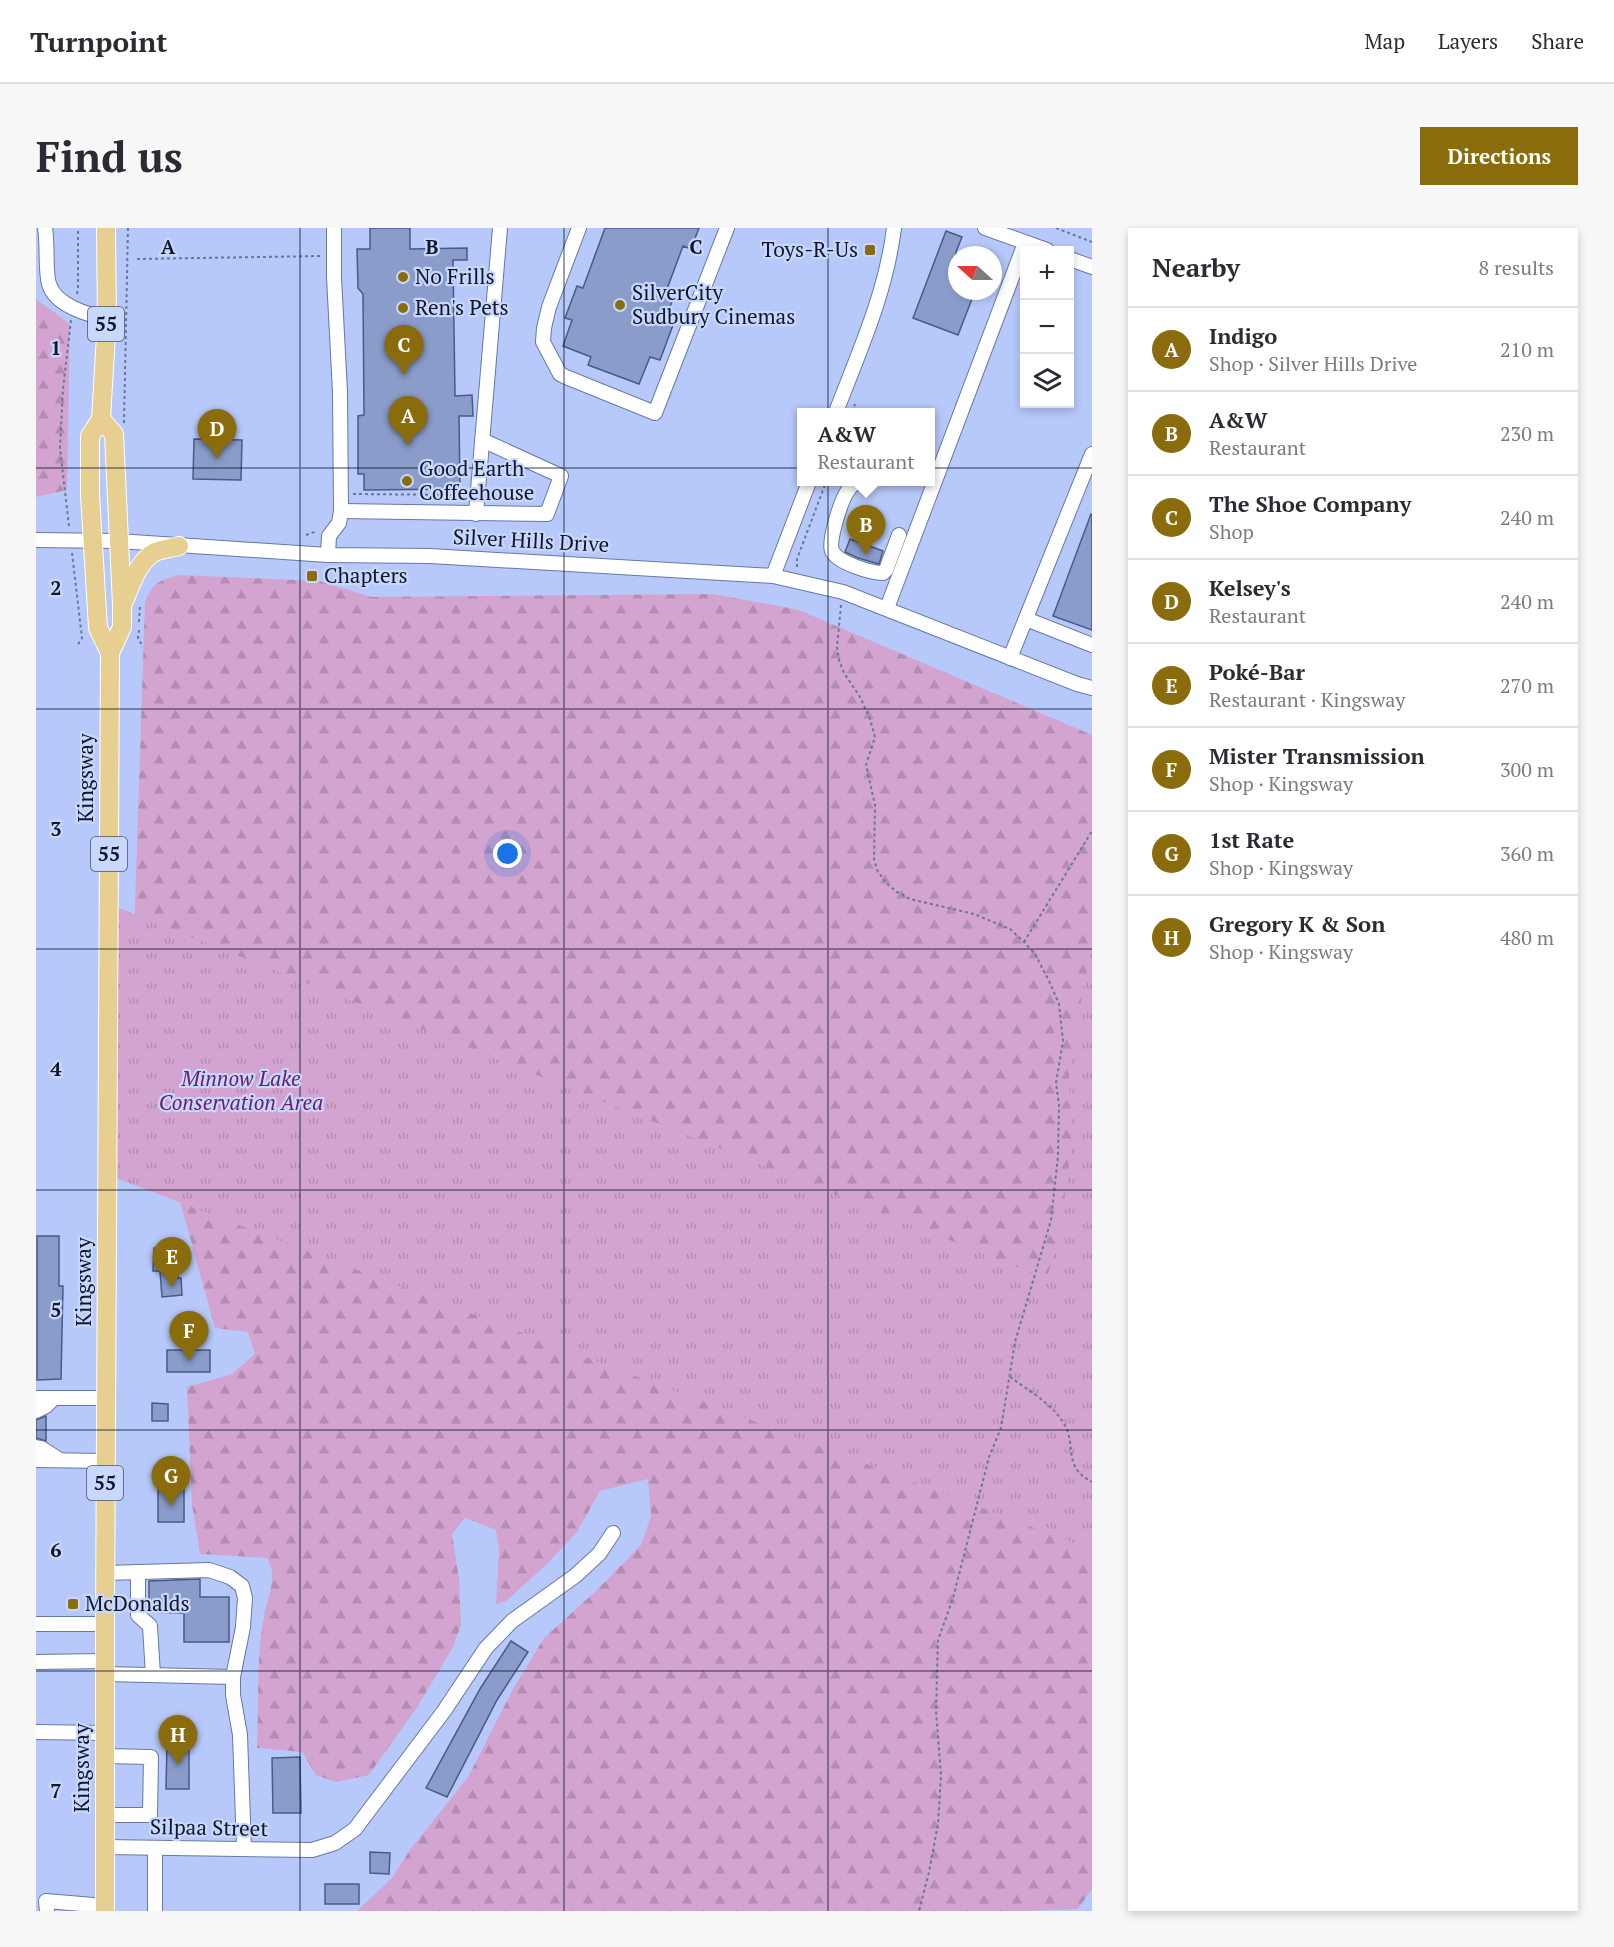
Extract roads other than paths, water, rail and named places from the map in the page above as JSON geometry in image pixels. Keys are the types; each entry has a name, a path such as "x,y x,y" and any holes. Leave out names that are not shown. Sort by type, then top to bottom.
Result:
{"main road":[{"name":"Kingsway","path":"106,228 107,318 101,419 90,436 98,628 110,653"},
{"name":"Kingsway","path":"101,419 114,434 122,605 122,627 110,653 105,1908"},
{"path":"122,605 134,577 147,560 155,552 179,546"}],"street":[{"path":"45,228 48,242 48,282 53,294 94,316 107,318"},
{"path":"328,555 329,536 339,523 341,511 340,392 334,228"},
{"path":"476,514 500,228"},
{"path":"579,228 549,307 543,342 560,374 655,413 728,228"},
{"path":"838,408 878,301 894,228"},
{"path":"985,228 1034,246"},
{"path":"935,481 1025,243"},
{"path":"1074,260 1092,267"},
{"path":"341,511 547,514 561,476 482,440"},
{"path":"1010,658 1092,454"},
{"path":"773,576 807,486"},
{"path":"853,486 847,491 831,543 836,556 860,569 883,573 899,535"},
{"path":"887,608 933,486"},
{"name":"Silver Hills Drive","path":"36,540 118,541 328,555 430,556 773,576 843,592 1092,688"},
{"path":"1026,618 1092,645"},
{"path":"36,1398 106,1398"},
{"path":"36,1411 46,1406 54,1398"},
{"path":"36,1447 61,1460"},
{"path":"36,1460 106,1461"},
{"name":"Silpaa Street","path":"105,1847 312,1850 334,1843 355,1829 444,1711 486,1648 512,1621 575,1576 599,1554 613,1533"},
{"path":"105,1573 209,1570 230,1577 242,1586 245,1598 243,1627 233,1677 233,1695 240,1735 244,1849"},
{"path":"138,1572 138,1615 150,1626 153,1675"},
{"path":"36,1624 105,1624"},
{"path":"36,1662 153,1675 233,1677"},
{"path":"36,1732 105,1733"},
{"path":"105,1755 151,1757 150,1815 105,1815"},
{"path":"154,1911 155,1848"},
{"path":"47,1911 46,1901 105,1908"}],"place":[{"name":"Toys-R-Us","path":"870,250"},
{"name":"No Frills","path":"403,277"},
{"name":"SilverCity Sudbury Cinemas","path":"620,305"},
{"name":"Ren's Pets","path":"403,308"},
{"name":"The Shoe Company","path":"404,375"},
{"name":"Indigo","path":"408,446"},
{"name":"Kelsey's","path":"217,459"},
{"name":"Good Earth Coffeehouse","path":"407,481"},
{"name":"A&W","path":"866,555"},
{"name":"Chapters","path":"312,576"},
{"name":"Poké-Bar","path":"172,1287"},
{"name":"Mister Transmission","path":"189,1361"},
{"name":"1st Rate","path":"171,1506"},
{"name":"McDonalds","path":"73,1604"},
{"name":"Gregory K & Son","path":"178,1765"}],"park label":[{"name":"Minnow Lake Conservation Area","path":"241,1091"}]}
